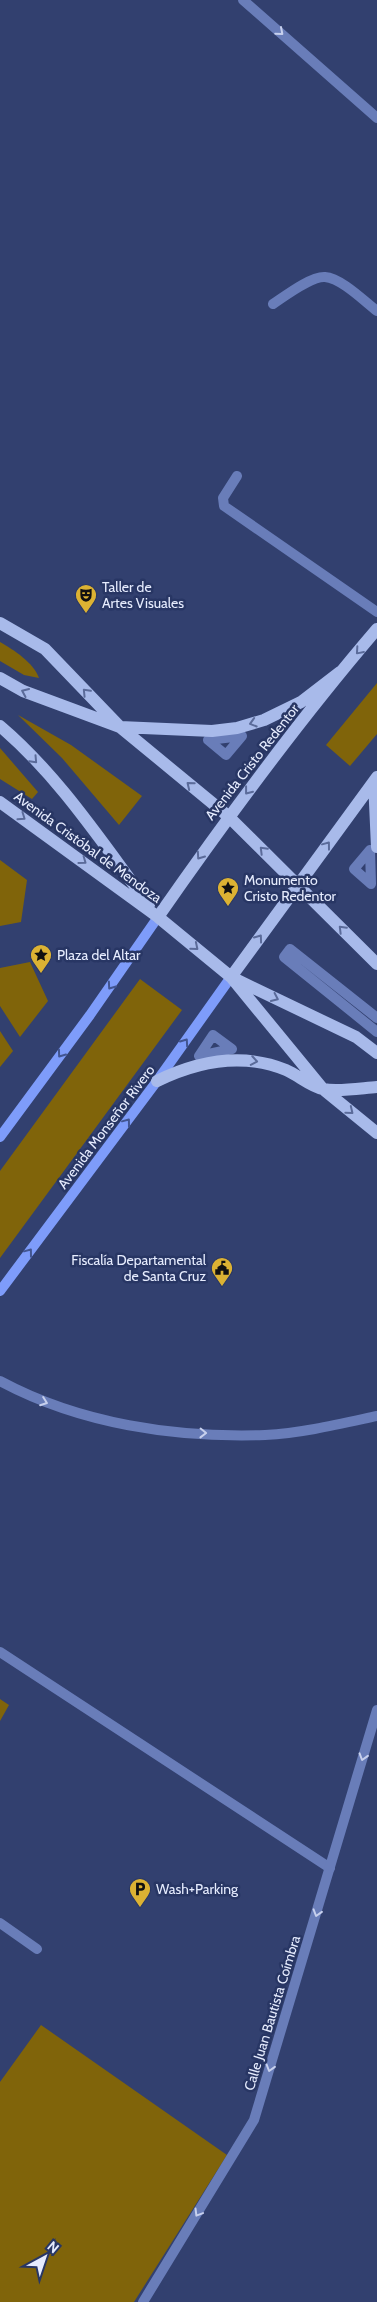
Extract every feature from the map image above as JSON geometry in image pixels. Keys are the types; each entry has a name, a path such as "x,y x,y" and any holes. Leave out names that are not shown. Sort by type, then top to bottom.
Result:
{"main road":[{"path":"0,623 45,649 120,728 228,816 377,964"},
{"name":"Avenida Cristo Redentor","path":"158,917 228,816 340,672 377,629"},
{"path":"0,678 23,692 120,728 212,731 237,728 264,720 301,702 340,672"},
{"name":"Avenida Cristóbal de Mendoza","path":"0,726 15,739 67,795 158,917"},
{"path":"373,848 375,779"},
{"path":"231,977 375,779"},
{"name":"Avenida Cristóbal de Mendoza","path":"0,802 158,917 231,977 323,1090 377,1133"},
{"path":"0,1137 90,1015 158,917"},
{"name":"Avenida Cristóbal de Mendoza","path":"231,977 356,1037 377,1053"},
{"name":"Avenida Monseñor Rivero","path":"0,1291 157,1081 231,977"},
{"path":"157,1081 199,1064 241,1059 286,1070 323,1090 377,1087"}],"street":[{"path":"243,0 377,118"},
{"path":"273,304 311,281 324,277 337,280 377,311"},
{"path":"237,476 223,498 224,506 377,612"},
{"path":"377,1018 290,949 284,957 377,1032"},
{"path":"0,1381 31,1398 78,1415 132,1426 192,1433 265,1435 329,1426 377,1416"},
{"path":"0,1652 330,1868"},
{"name":"Calle Juan Bautista Coímbra","path":"144,2302 254,2120 377,1710"},
{"path":"0,1924 37,1949"}],"shaded area":[{"path":"0,642 28,662 39,678 24,675 0,661"},
{"path":"377,683 377,734 350,766 326,745"},
{"path":"18,715 71,745 142,796 119,825 62,758"},
{"path":"0,748 38,792 32,799 0,779"},
{"path":"0,860 27,880 21,922 0,926"},
{"path":"30,962 48,1001 20,1037 0,1006 0,968"},
{"path":"140,979 182,1010 0,1258 0,1171"},
{"path":"0,1031 13,1051 0,1067"},
{"path":"0,1699 9,1705 0,1721"},
{"path":"41,2025 227,2155 134,2302 0,2302 0,2082"}],"place":[{"name":"Taller de Artes Visuales","path":"86,614"},
{"name":"Monumento Cristo Redentor","path":"228,907"},
{"name":"Plaza del Altar","path":"41,974"},
{"name":"Fiscalía Departamental de Santa Cruz","path":"222,1287"},
{"name":"Wash+Parking","path":"140,1908"}]}
